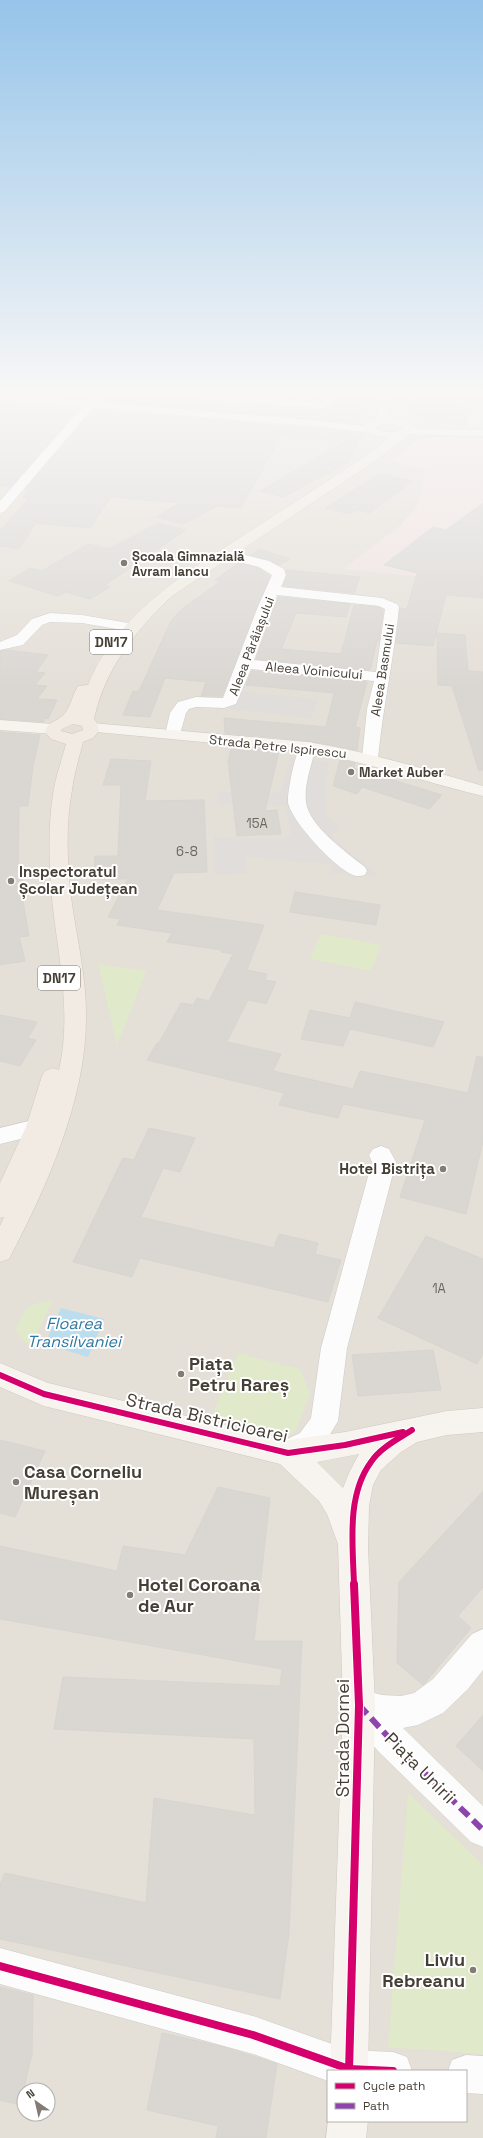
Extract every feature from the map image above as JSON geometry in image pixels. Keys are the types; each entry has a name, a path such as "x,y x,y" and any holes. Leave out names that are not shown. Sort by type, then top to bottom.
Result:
{"main road":[{"name":"DN17","path":"0,1252 36,1177 51,1137 67,1079 75,1035 74,993 62,892 59,842 63,789 75,709 98,660 123,626 141,605 161,587 226,543 312,489"},
{"name":"DN17","path":"0,1209 37,1127 49,1092 61,1035 61,994 49,893 46,842 51,788 60,757 72,729 87,709 106,667 129,633 151,606 170,589 324,489"}],"street":[{"path":"0,509 18,489"},
{"name":"Aleea Pârâiașului","path":"173,735 179,710 184,706 200,702 224,704 230,701 245,664 264,609 280,575 275,569 264,564 225,554"},
{"name":"Aleea Basmului","path":"273,590 375,601 389,604 392,610 386,660 375,709 370,758"},
{"path":"0,646 21,640 39,621 48,618 60,617 123,626"},
{"name":"Aleea Voinicului","path":"245,664 382,677"},
{"name":"Strada Petre Ispirescu","path":"0,725 173,735 308,747 370,758 483,791"},
{"path":"308,747 297,802 303,818 315,832 358,871"},
{"path":"0,1136 37,1127"},
{"path":"288,1452 310,1442 324,1421 334,1348 384,1162 381,1155"},
{"name":"Strada Bistricioarei","path":"0,1375 44,1394 85,1405 288,1452 345,1445 446,1423 483,1420"},
{"name":"Strada Dornei","path":"349,2070 359,1705 353,1548 354,1506 360,1482 371,1461 391,1443 412,1430"},
{"name":"Strada Bistricioarei","path":"288,1452 329,1492 340,1508 353,1548"},
{"path":"359,1705 377,1711 395,1712 413,1710 426,1706 447,1690 483,1645"},
{"name":"Piața Unirii","path":"359,1705 391,1740 483,1830"},
{"path":"0,1966 253,2035 349,2070"},
{"path":"467,2074 483,2075"},
{"path":"346,2138 348,2122"}],"shaded area":[{"path":"0,489 483,489 483,2138 0,2138"},
{"path":"422,489 483,489 483,583 343,569 401,525 418,505"},
{"path":"237,691 318,700 311,718 229,709"},
{"path":"291,758 328,763 325,814 341,829 330,835 377,875 331,873 333,864 246,857 246,874 215,875 214,837 272,839 284,838 291,834 285,806 217,804 219,792 280,793"}],"green space":[{"path":"321,934 381,945 371,971 310,959"},
{"path":"98,964 146,971 117,1045"},
{"path":"53,1300 31,1346 21,1339 16,1330 18,1322 28,1308 39,1303"},
{"path":"238,1353 300,1369 310,1394 295,1433 272,1437 211,1417"},
{"path":"408,1793 483,1865 483,2054 388,2047"}],"water":[{"name":"Floarea Transilvaniei","path":"61,1308 104,1319 88,1357 45,1344"}],"building":[{"path":"25,489 252,489 241,508 217,506 184,524 156,517 179,503 111,497 90,528 36,523 19,549 0,546 0,531 28,499 23,498 28,490"},
{"path":"264,489 298,489 283,497 260,491"},
{"path":"356,489 403,489 370,513 357,510 349,514 326,508"},
{"path":"483,503 483,598 446,595 433,646 396,643 400,608 407,609 417,573 384,565 433,527 446,530"},
{"path":"158,523 186,530 105,585 110,587 90,599 66,592 58,596 9,581 30,568 42,571 88,544 109,549"},
{"path":"259,549 290,559 279,565 269,560 251,555"},
{"path":"239,563 258,568 270,576 222,696 201,696 206,682 165,678 150,717 123,715 133,691 139,691 171,621 183,608 221,581 215,580"},
{"path":"286,570 360,577 354,593 283,586 287,576"},
{"path":"278,597 350,604 346,617 296,613 281,649 341,654 354,605 379,607 383,610 379,641 377,641 370,670 256,659"},
{"path":"437,633 465,635 468,671 483,672 483,770 479,771 452,686 438,685"},
{"path":"7,650 48,655 36,672 45,673 35,685 47,686 37,699 57,700 48,719 44,718 44,722 0,719 0,651"},
{"path":"252,671 367,682 355,727 360,728 357,750 308,741 225,733 224,718 326,727 334,693 246,685"},
{"path":"0,732 40,735 33,766 28,806 19,806 18,869 21,869 23,890 21,890 29,936 19,937 25,961 0,965"},
{"path":"232,746 279,751 265,811 277,810 281,834 237,836 228,761"},
{"path":"111,759 151,761 145,801 204,800 207,872 174,873 157,910 264,925 247,970 267,974 265,980 276,982 266,1004 248,1000 227,1042 281,1054 273,1071 353,1089 360,1071 468,1093 477,1056 483,1057 483,1141 466,1214 400,1197 425,1120 343,1104 338,1118 279,1105 284,1093 147,1060 157,1043 159,1043 181,1003 193,1005 197,998 209,1001 233,954 221,952 222,950 167,942 172,933 117,925 120,919 108,917 128,879 94,879 95,856 118,856 121,785 103,785"},
{"path":"340,760 355,763 354,768 442,795 429,809 362,787 357,794 333,786"},
{"path":"295,892 380,905 376,925 290,912"},
{"path":"355,1002 444,1022 433,1047 350,1029 343,1046 301,1039 310,1010 350,1018"},
{"path":"0,1015 37,1022 28,1038 36,1040 20,1066 0,1061"},
{"path":"149,1128 195,1138 180,1172 163,1168 141,1217 274,1248 279,1234 318,1243 315,1254 341,1260 328,1302 140,1258 132,1277 73,1262 123,1158 134,1160"},
{"path":"426,1236 483,1259 483,1354 477,1364 378,1318"},
{"path":"433,1350 441,1390 358,1396 352,1355"},
{"name":"Casa Corneliu Mureșan","path":"0,1440 45,1451 15,1517 0,1513"},
{"path":"218,1487 270,1498 254,1641 302,1641 289,1933 280,1999 0,1939 0,1884 5,1873 146,1903 154,1798 255,1815 254,1739 54,1729 63,1677 280,1686 282,1669 0,1619 0,1546 117,1571 123,1546 185,1555"},
{"path":"483,1491 483,1587 458,1616 471,1628 423,1685 397,1663 399,1582"},
{"path":"483,1715 483,1771 456,1746"},
{"path":"0,1987 33,1995 32,2054 25,2082 16,2082 16,2104 0,2100"},
{"path":"162,2033 224,2047 277,2064 266,2138 216,2138 218,2126 147,2110"}],"marked path":[{"path":"359,1705 391,1740 483,1830"}],"cycle path":[{"path":"0,1375 44,1394 288,1453 345,1445 403,1432"},
{"path":"349,2070 359,1705 353,1548 354,1506 359,1482 371,1461 391,1443 412,1430"},
{"path":"0,1966 253,2035 349,2069 371,2070"}],"place":[{"name":"Școala Gimnazială Avram Iancu","path":"124,563"},
{"name":"Market Auber","path":"351,772"},
{"name":"Inspectoratul Școlar Județean","path":"11,881"},
{"name":"Hotel Bistrița","path":"443,1169"},
{"name":"Piața Petru Rareș","path":"181,1374"},
{"name":"Casa Corneliu Mureșan","path":"16,1482"},
{"name":"Hotel Coroana de Aur","path":"130,1595"},
{"name":"Liviu Rebreanu","path":"473,1970"}]}
